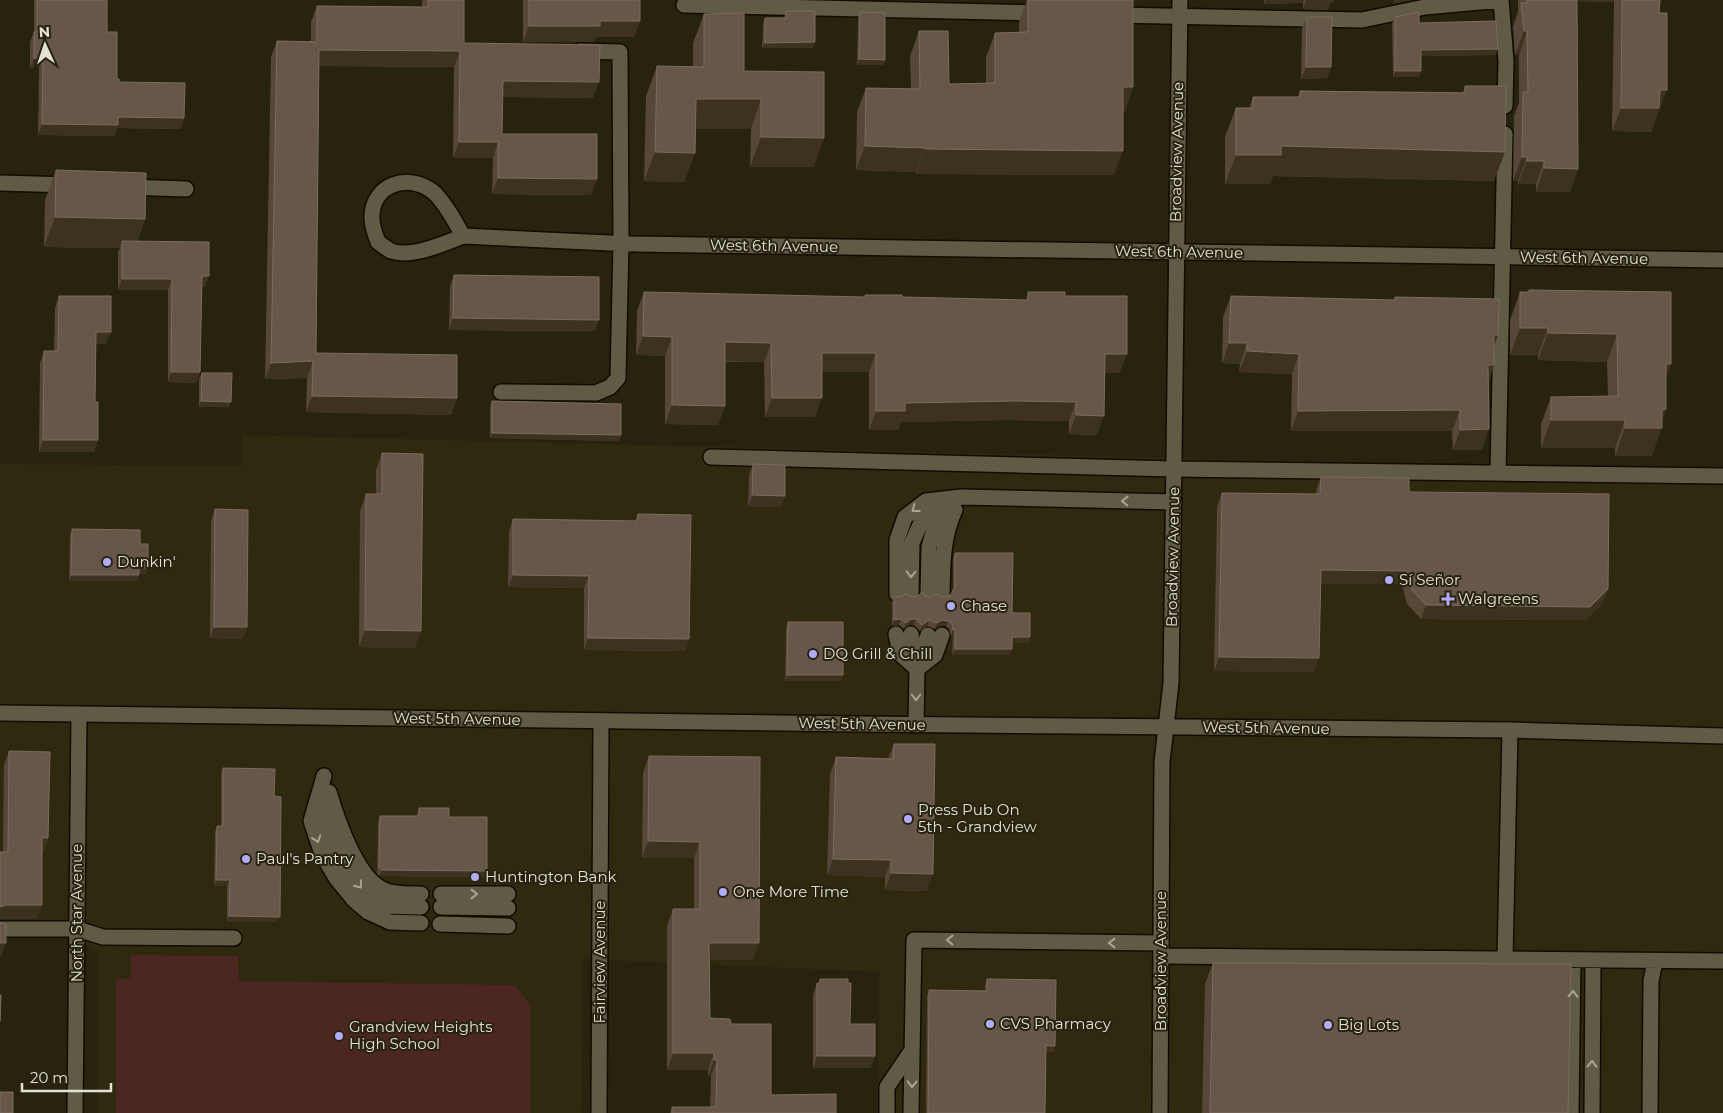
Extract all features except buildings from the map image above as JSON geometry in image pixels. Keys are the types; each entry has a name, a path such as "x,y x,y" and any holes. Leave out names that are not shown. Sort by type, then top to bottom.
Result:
{"street":[{"name":"Broadview Avenue","path":"1160,1113 1162,762 1170,688 1180,0"},
{"path":"1100,15 1362,20 1425,7 1501,0 1506,61 1498,473"},
{"path":"684,5 1052,14"},
{"path":"501,392 596,393 610,388 618,378 628,244 620,52 563,51"},
{"path":"399,182 413,182 432,191 452,216 463,236 413,252 391,251 378,242 372,216 374,204 381,191 399,182"},
{"path":"0,183 89,186"},
{"path":"108,186 186,189"},
{"name":"West 6th Avenue","path":"463,236 628,244 1723,260"},
{"path":"711,457 1174,469 1723,476"},
{"path":"904,594 897,540 905,517 926,501 961,498 1174,502"},
{"path":"935,594 948,525 961,498"},
{"path":"904,634 900,654 917,669 916,725"},
{"path":"917,669 935,656 935,635"},
{"name":"West 5th Avenue","path":"0,713 916,725 1510,730 1723,736"},
{"name":"North Star Avenue","path":"75,1113 79,714"},
{"name":"Fairview Avenue","path":"600,1113 601,721"},
{"path":"1505,959 1510,730"},
{"path":"420,923 390,922 368,912 354,900 336,878 322,854 311,821 324,776 324,821 342,863 368,897 387,906 421,901"},
{"path":"441,901 508,901"},
{"path":"440,924 508,926"},
{"path":"0,929 77,930 103,937 234,938"},
{"path":"911,1113 914,940 1161,950 1505,959 1723,961"},
{"path":"1571,1113 1573,960"},
{"path":"1592,1113 1593,960"},
{"path":"1650,1113 1651,981 1655,961"},
{"path":"887,1113 887,1087 912,1050"}],"shaded area":[{"path":"242,435 1723,472 1723,1113 878,1113 879,972 583,959 581,1113 97,1113 97,952 69,936 0,935 0,464 242,466"},
{"name":"Grandview Heights High School","path":"131,955 238,956 239,981 515,985 530,1005 530,1113 116,1113 116,979 131,979"}],"place":[{"name":"Dunkin'","path":"107,562"},
{"name":"Sí Señor","path":"1389,580"},
{"name":"Walgreens","path":"1448,599"},
{"name":"Chase","path":"951,606"},
{"name":"DQ Grill & Chill","path":"813,654"},
{"name":"Press Pub On 5th - Grandview","path":"908,819"},
{"name":"Paul's Pantry","path":"246,859"},
{"name":"Huntington Bank","path":"475,877"},
{"name":"One More Time","path":"723,892"},
{"name":"CVS Pharmacy","path":"990,1024"},
{"name":"Big Lots","path":"1328,1025"},
{"name":"Grandview Heights High School","path":"339,1036"}]}
